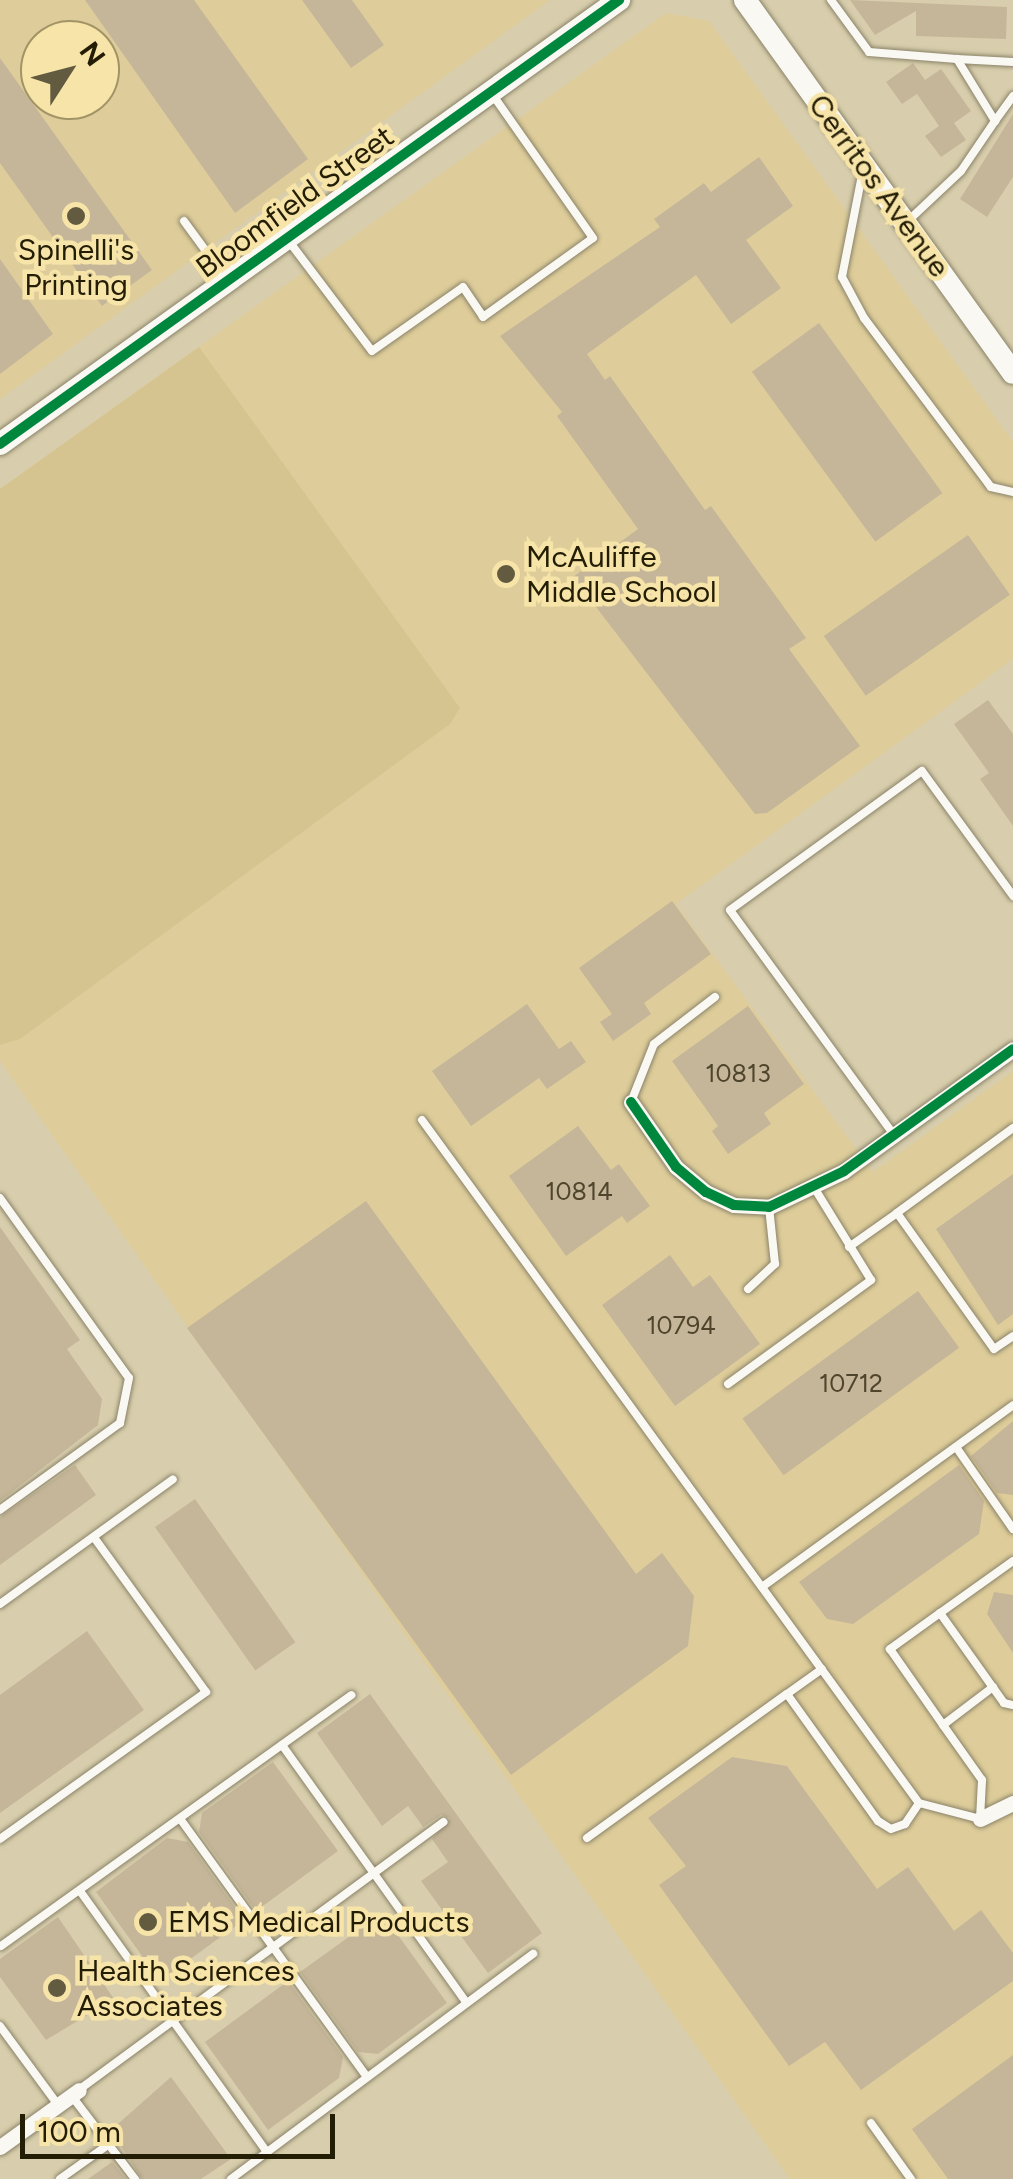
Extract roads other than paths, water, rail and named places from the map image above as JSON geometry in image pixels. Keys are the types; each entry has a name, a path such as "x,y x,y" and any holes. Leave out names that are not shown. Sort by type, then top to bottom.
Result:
{"street":[{"name":"Bloomfield Street","path":"0,444 619,0"},
{"name":"Cerritos Avenue","path":"745,0 1013,373"},
{"path":"631,1102 676,1167 706,1192 734,1205 769,1207 815,1188 1013,1050"},
{"path":"980,1819 1012,1806"},
{"path":"0,2148 69,2097"}],"lane":[{"path":"831,0 869,52 1013,62"},
{"path":"956,60 995,121"},
{"path":"287,238 372,351 463,287 483,316 593,238 491,92"},
{"path":"906,224 961,170 1013,96"},
{"path":"864,166 842,277 864,318 991,487 1013,492"},
{"path":"184,220 228,281"},
{"path":"894,1135 730,910 922,771 1013,896"},
{"path":"631,1102 654,1044 715,996"},
{"path":"422,1120 919,1804 980,1819 982,1780 890,1649 1013,1561"},
{"path":"849,1248 1013,1128"},
{"path":"728,1384 871,1280 815,1188"},
{"path":"0,1198 128,1378 120,1423 0,1510"},
{"path":"748,1289 775,1264 769,1207"},
{"path":"897,1213 994,1349 1013,1336"},
{"path":"762,1587 1013,1406"},
{"path":"956,1447 1013,1529"},
{"path":"0,1604 173,1479"},
{"path":"0,1839 206,1692 94,1538"},
{"path":"940,1614 993,1688 1013,1705"},
{"path":"587,1838 822,1670"},
{"path":"943,1725 993,1688"},
{"path":"2,1946 182,1820 351,1694"},
{"path":"787,1694 878,1821 891,1829 904,1824 919,1804"},
{"path":"282,1746 466,2003"},
{"path":"182,1820 367,2078"},
{"path":"69,2097 443,1822"},
{"path":"80,1891 268,2152"},
{"path":"231,2179 532,1954"},
{"path":"0,2026 69,2097 135,2179"},
{"path":"871,2123 911,2179"},
{"path":"60,2179 109,2144"}],"place":[{"name":"Spinelli's Printing","path":"76,216"},
{"name":"McAuliffe Middle School","path":"506,574"},
{"name":"EMS Medical Products","path":"148,1922"},
{"name":"Health Sciences Associates","path":"57,1988"}]}
